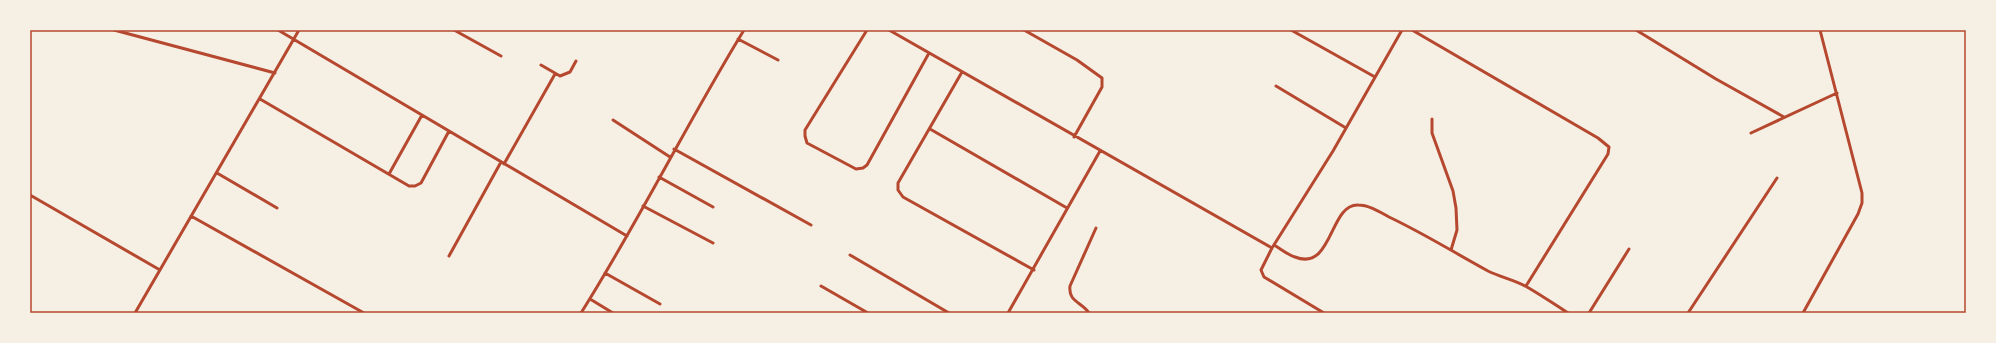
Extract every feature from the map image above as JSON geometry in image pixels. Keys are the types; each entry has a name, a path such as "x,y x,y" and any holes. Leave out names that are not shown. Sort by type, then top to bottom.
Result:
{"street":[{"path":"114,30 275,73"},
{"path":"278,30 627,236"},
{"path":"135,313 299,30"},
{"path":"454,30 501,56"},
{"path":"581,313 606,273 674,149 744,30"},
{"path":"867,30 805,130 807,142 856,169 863,168 867,165 929,53"},
{"path":"889,30 1074,137 1294,257 1307,259 1315,256 1321,251 1342,213 1349,207 1358,205 1368,207 1406,225 1488,271 1526,286 1568,313"},
{"path":"1024,30 1077,60 1102,78 1102,87 1074,137"},
{"path":"1291,30 1376,77"},
{"path":"1324,313 1262,275 1262,268 1273,246 1346,128 1402,30"},
{"path":"1412,30 1598,138 1609,147 1608,154 1526,286"},
{"path":"1636,30 1716,79 1784,117"},
{"path":"1803,313 1858,214 1862,203 1862,193 1820,30"},
{"path":"738,39 778,60"},
{"path":"541,65 555,74 566,75 570,72 576,61"},
{"path":"962,72 898,182 898,190 903,197 1034,270"},
{"path":"449,256 555,74"},
{"path":"1276,86 1346,128"},
{"path":"1751,133 1837,94"},
{"path":"260,99 409,186 415,186 421,183 448,131"},
{"path":"389,174 422,115"},
{"path":"1432,119 1432,133 1453,191 1456,208 1458,230 1451,250"},
{"path":"613,120 670,157"},
{"path":"930,129 1067,208"},
{"path":"674,149 811,225"},
{"path":"1008,313 1034,270 1067,208 1100,151"},
{"path":"217,173 277,208"},
{"path":"659,177 713,208"},
{"path":"1688,313 1777,178"},
{"path":"30,195 160,270"},
{"path":"643,206 713,243"},
{"path":"191,216 364,313"},
{"path":"1089,313 1072,300 1069,291 1096,228"},
{"path":"1589,313 1629,249"},
{"path":"850,255 949,313"},
{"path":"606,273 660,304"},
{"path":"821,286 868,313"},
{"path":"590,299 613,313"}]}
